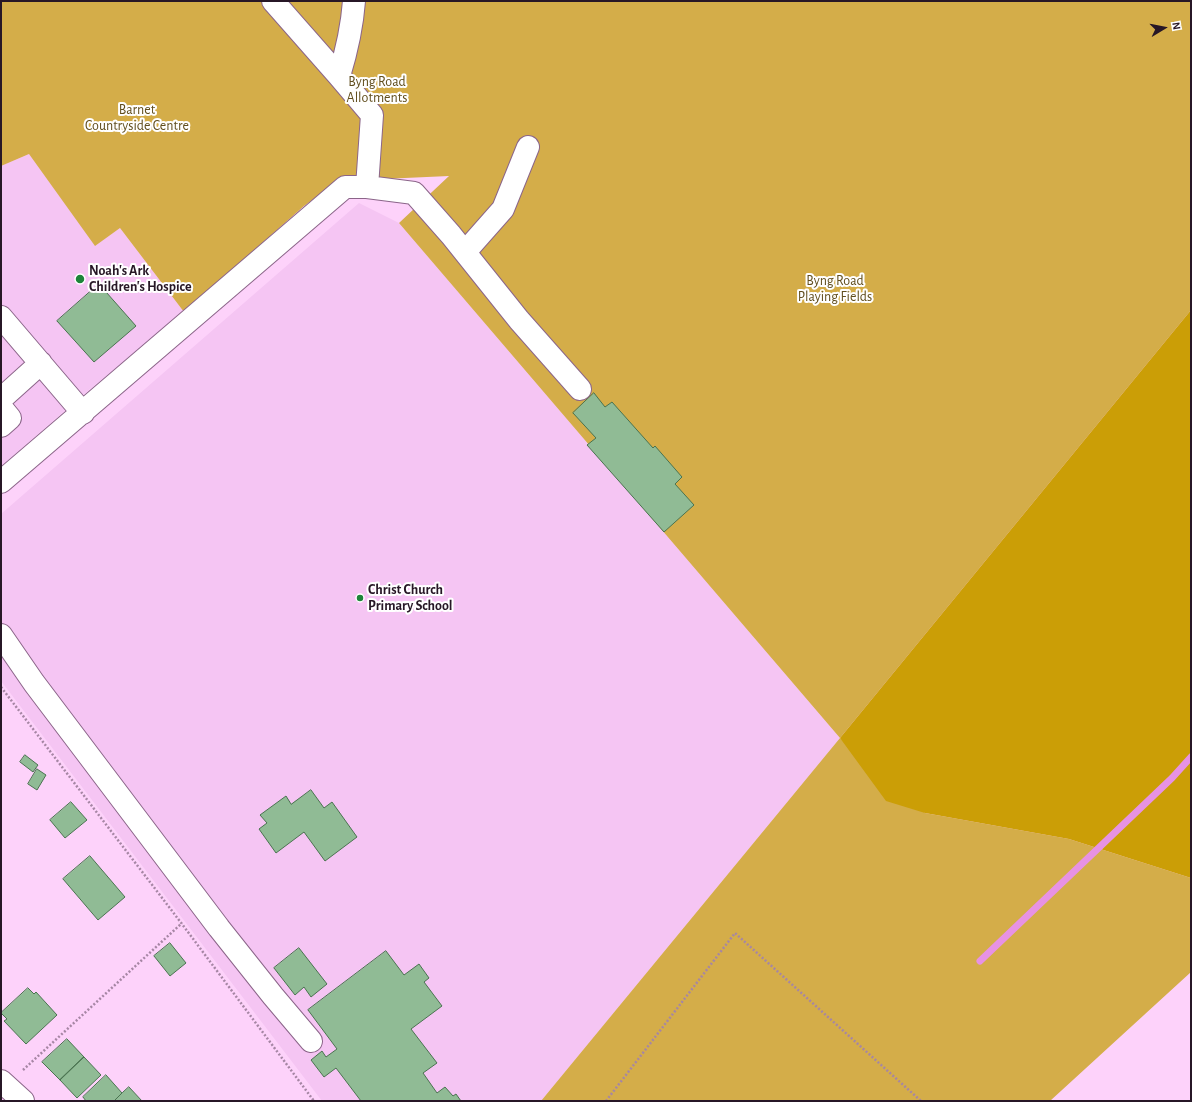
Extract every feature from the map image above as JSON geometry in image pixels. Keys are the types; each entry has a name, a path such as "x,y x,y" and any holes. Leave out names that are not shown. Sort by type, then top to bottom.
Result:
{"street":[{"path":"273,1 372,115 367,188"},
{"path":"339,76 346,54 353,20 354,1"},
{"path":"465,252 503,209 528,147"},
{"path":"1,482 345,187 414,193 451,235 519,320 580,389"},
{"path":"1,317 82,413"},
{"path":"1,399 41,363"},
{"path":"1,407 10,418 1,426"},
{"path":"1,636 34,683 203,907 311,1042"},
{"path":"4,1083 23,1101"}],"path":[{"path":"1,688 182,924 314,1101"},
{"path":"4,1083 203,907"},
{"path":"606,1101 735,933 920,1101"}],"shaded area":[{"name":"Noah's Ark Children's Hospice","path":"29,154 95,245 120,228 184,312 84,394 1,466 1,166"},
{"name":"Christ Church Primary School","path":"359,203 399,223 840,738 541,1101 322,1101 1,681 1,514"},
{"path":"1191,310 1191,878 1069,839 925,813 886,801 840,738"}],"green space":[{"name":"Byng Road Playing Fields","path":"1,1 1191,1 1191,310 840,738 399,223 449,176 338,181 304,206 184,312 120,228 95,246 29,154 1,166"},
{"path":"840,738 925,813 1069,839 1191,878 1191,972 1050,1101 541,1101"}],"building":[{"path":"99,284 136,326 94,362 57,321"},
{"path":"594,393 605,407 612,402 653,448 655,446 682,477 675,484 694,505 664,532 587,445 596,438 573,413"},
{"path":"25,755 38,765 33,772 20,762"},
{"path":"37,769 46,775 37,790 28,784"},
{"path":"311,790 324,808 332,802 357,837 325,861 304,832 276,853 259,829 267,823 260,815 286,796 291,804"},
{"path":"71,802 87,820 65,838 50,820"},
{"path":"90,856 125,897 98,920 63,879"},
{"path":"170,943 186,963 170,976 154,956"},
{"path":"299,948 327,984 311,997 304,987 295,995 274,968"},
{"path":"386,951 404,975 419,964 429,978 424,982 442,1006 411,1029 437,1063 423,1073 437,1093 445,1087 453,1096 456,1094 461,1101 361,1101 336,1068 324,1077 311,1060 322,1051 326,1057 337,1049 308,1010"},
{"path":"28,988 34,994 36,992 57,1015 26,1044 4,1021 7,1019 1,1013"},
{"path":"67,1039 84,1057 60,1080 42,1062"},
{"path":"84,1057 101,1075 77,1098 60,1080"},
{"path":"106,1075 122,1093 114,1101 86,1101 83,1097"},
{"path":"129,1087 142,1101 114,1101 122,1093"}],"waterway":[{"path":"980,961 1172,778 1191,757"}],"place":[{"name":"Noah's Ark Children's Hospice","path":"80,279"},
{"name":"Christ Church Primary School","path":"360,598"}],"park label":[{"name":"Byng Road Allotments","path":"377,90"},
{"name":"Barnet Countryside Centre","path":"137,118"}]}
